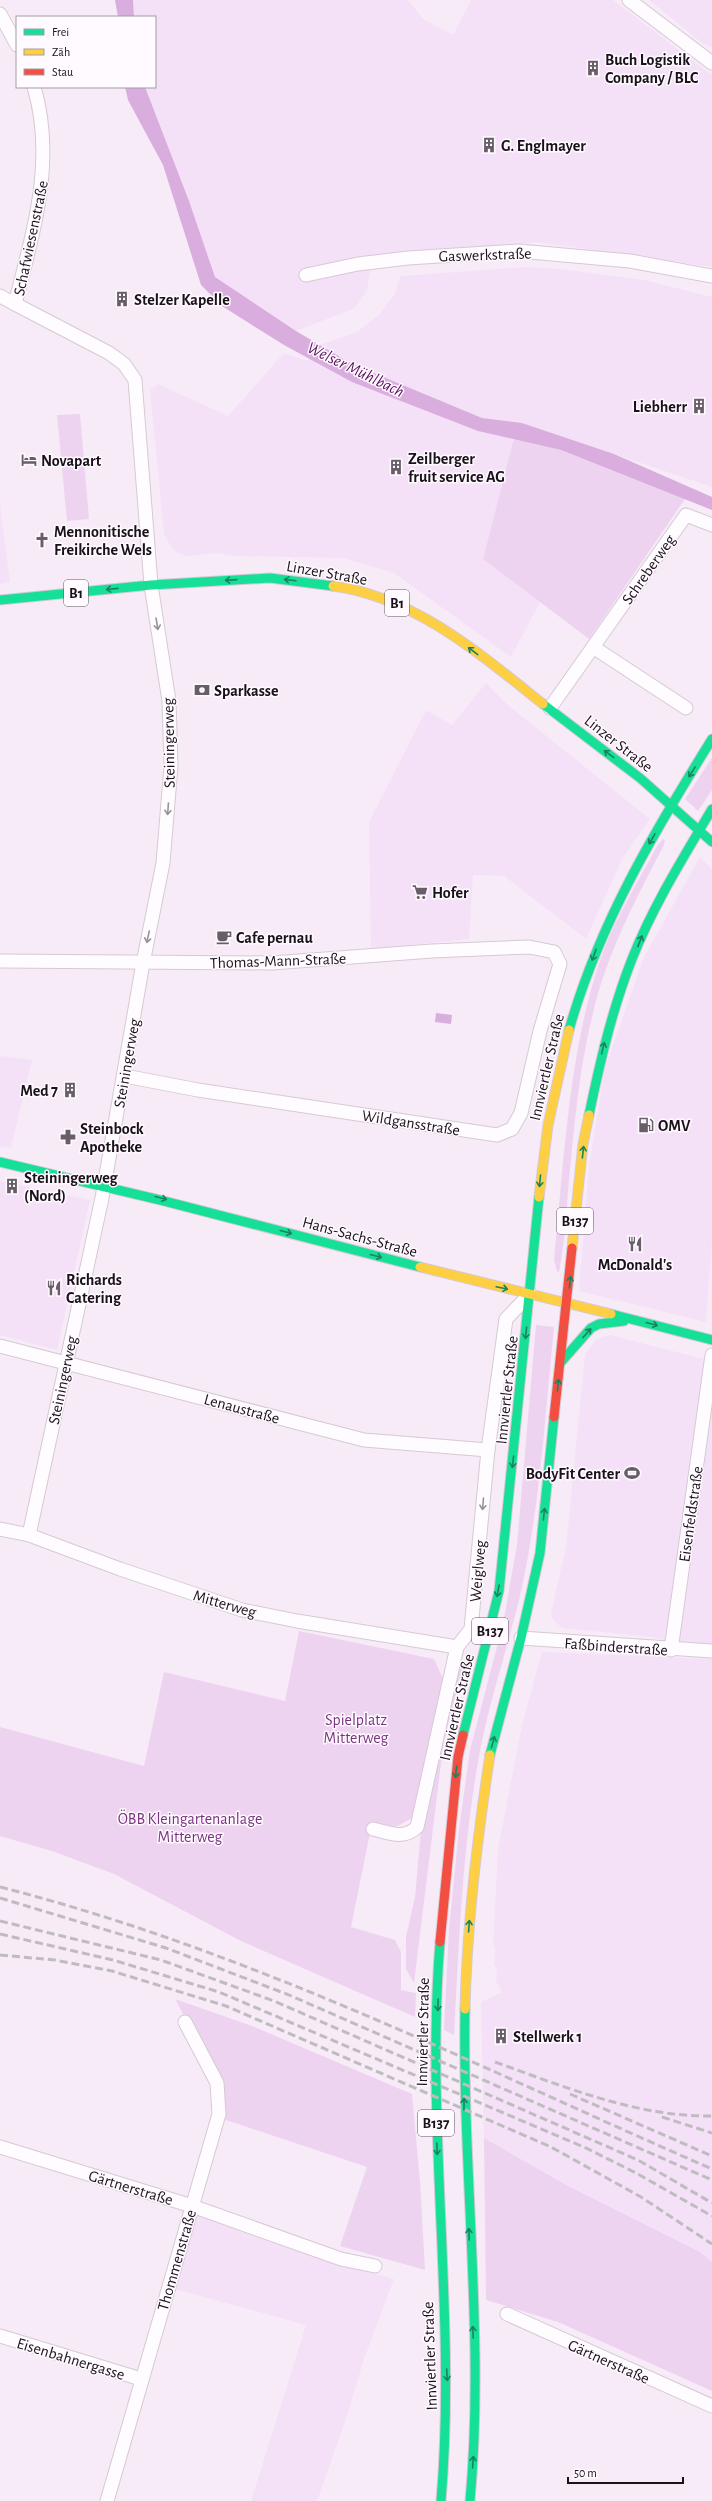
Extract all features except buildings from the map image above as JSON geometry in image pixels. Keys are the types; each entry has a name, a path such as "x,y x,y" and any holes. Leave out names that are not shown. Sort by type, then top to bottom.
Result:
{"main road":[{"name":"Linzer Straße","path":"0,600 151,585 270,578 340,587 391,600 438,625 550,708 671,805 712,842"},
{"name":"Innviertler Straße","path":"441,2501 446,2444 447,2382 436,2113 438,1966 446,1854 458,1757 499,1591 542,1163 550,1100 563,1047 597,946 630,875 712,739"},
{"path":"700,830 712,809"},
{"name":"B137","path":"470,2501 475,2445 475,2383 464,2122 466,1965 475,1853 490,1754 521,1638 540,1553 584,1144 603,1046 642,935 700,830"},
{"name":"Hans-Sachs-Straße","path":"0,1162 104,1184 712,1340"},
{"path":"561,1362 591,1328 600,1324 636,1320"}],"street":[{"path":"629,0 706,60 712,63"},
{"path":"0,14 16,43"},
{"name":"Schafwiesenstraße","path":"34,88 44,139 44,174 40,207 15,304 109,353 124,364 135,380 151,585"},
{"name":"Gaswerkstraße","path":"306,275 358,264 408,258 519,250 630,261 712,276"},
{"path":"0,296 15,304"},
{"name":"Schreberweg","path":"550,708 686,515 712,525"},
{"name":"Steiningerweg","path":"29,1535 104,1184 125,1076 143,962 163,863 171,766 169,700 151,585"},
{"path":"593,647 686,708"},
{"name":"Thomas-Mann-Straße","path":"0,961 272,963 432,951 529,947 554,952"},
{"name":"Wildgansstraße","path":"125,1076 198,1090 497,1136 504,1134 512,1129 521,1113 540,1031 560,964 554,952"},
{"name":"Weiglweg","path":"374,1829 402,1836 411,1833 417,1827 457,1647 471,1629 488,1450 506,1319 530,1294"},
{"name":"Lenaustraße","path":"0,1346 364,1440 488,1450"},
{"name":"Eisenfeldstraße","path":"671,1650 712,1355"},
{"name":"Mitterweg","path":"0,1529 29,1535 120,1569 242,1610 297,1621 457,1647"},
{"name":"Faßbinderstraße","path":"521,1638 671,1650 712,1651"},
{"name":"Thommenstraße","path":"107,2501 141,2379 219,2114 217,2083 185,2022"},
{"name":"Gärtnerstraße","path":"0,2146 192,2206 341,2259 375,2266"},
{"name":"Gärtnerstraße","path":"507,2314 712,2406"},
{"name":"Eisenbahnergasse","path":"0,2336 141,2379"}],"shaded area":[{"name":"G. Englmayer","path":"133,0 408,0 423,19 453,35 471,0 613,0 712,74 712,267 538,242 373,256 367,291 355,308 296,331 215,277 189,201 145,88 156,88 156,16 134,16"},
{"path":"649,0 712,0 712,47 702,43"},
{"path":"525,267 561,269 644,280 712,297 712,487 522,423 478,431 514,438 483,559 540,602 511,657 394,573 343,558 235,556 217,553 186,556 176,552 170,545 164,534 150,390 158,384 228,416 284,353 308,361 320,345 357,332 379,315 394,295 401,276"},
{"path":"0,504 10,582 0,584"},
{"path":"486,683 508,705 650,819 622,859 586,939 504,876 473,875 469,939 371,949 369,822 426,710 452,725"},
{"path":"700,857 712,869 712,1241 706,1322 579,1291 589,1166 605,1068 644,957"},
{"path":"0,1056 32,1060 11,1148 0,1146"},
{"path":"0,1181 90,1200 57,1350 0,1335"},
{"path":"610,1335 712,1361 712,1646 689,1645 652,1637 562,1628 553,1620 551,1613 566,1547 585,1354 597,1339"},
{"path":"542,1652 712,1659 712,2262 700,2252 568,2186 484,2138 481,2002 502,1992 496,1981 497,1967 494,1966 495,1946 493,1946 498,1849 522,1725"},
{"path":"197,2215 270,2242 394,2279 364,2359 346,2419 317,2501 251,2501 306,2325 175,2289"}],"green space":[{"path":"80,414 89,519 67,521 57,415"},
{"path":"514,438 561,450 685,499 589,639 483,559"},
{"path":"712,758 712,790 698,811 685,799"},
{"path":"663,839 665,840 663,847 631,909 613,951 598,994 587,1037 573,1140 564,1238 559,1272 557,1271 554,1260 564,1149 568,1112 580,1038 588,1002 598,966 610,935 657,846"},
{"path":"536,1325 554,1327 536,1507 521,1592 488,1713 478,1762 468,1830 462,1898 454,2035 444,2030 449,1929 459,1829 470,1750 503,1624 517,1545"},
{"name":"ÖBB Kleingartenanlage Mitterweg","path":"299,1631 434,1659 444,1681 414,1817 394,1828 372,1823 351,1927 395,1940 401,1952 401,1990 416,1993 415,2017 241,1941 114,1874 52,1851 0,1836 0,1727 144,1766 164,1672 285,1701"},
{"path":"456,1668 463,1668 444,1739 414,1983 406,1969 406,1937 415,1897 422,1819"},
{"path":"175,1999 252,2026 412,2094 420,2182 425,2270 340,2246 367,2167 223,2119 224,2089"},
{"path":"484,2138 568,2186 700,2252 712,2262 712,2391 558,2322 486,2300"}],"water":[{"path":"115,0 133,0 134,16 118,16"},
{"name":"Welser Mühlbach","path":"125,88 145,88 189,201 215,277 296,331 352,364 482,418 522,423 614,454 712,497 712,510 561,450 478,431 352,382 284,345 222,306 201,285 163,165 128,100"},
{"path":"436,1013 452,1015 451,1024 435,1022"}],"railway":[{"path":"0,1887 92,1913 183,1943 273,1977 361,2013 712,2169"},
{"path":"0,1898 166,1948 289,1995 712,2180"},
{"path":"0,1921 161,1960 274,2001 638,2160 712,2203"},
{"path":"0,1934 113,1960 219,1992 586,2148 636,2173 712,2216"},
{"path":"0,1955 55,1960 112,1971 226,2006 551,2147 641,2197 712,2244"},
{"path":"495,2062 602,2099 629,2106 656,2112 712,2116"},
{"path":"570,2094 712,2156"},
{"path":"662,2117 712,2133"}],"traffic: fast":[{"path":"0,600 151,585 270,578 333,586"},
{"path":"543,704 640,778 712,842"},
{"path":"569,1030 581,991 612,916 649,844 712,739"},
{"path":"589,1115 607,1036 618,997 640,939 679,864 712,809"},
{"path":"0,1162 160,1200 420,1267"},
{"path":"463,1735 499,1591 539,1197"},
{"path":"611,1314 712,1340"},
{"path":"561,1362 591,1328 599,1324 624,1321"},
{"path":"490,1755 521,1638 540,1553 554,1417"},
{"path":"440,1942 436,2012 436,2082 444,2291 445,2361 445,2431 441,2501"},
{"path":"465,2009 465,2071 475,2378 474,2440 470,2501"}],"traffic: slow":[{"path":"333,586 363,592 392,602 419,615 445,630 495,666 543,704"},
{"path":"539,1197 548,1125 569,1030"},
{"path":"572,1248 583,1144 589,1115"},
{"path":"420,1267 611,1314"},
{"path":"465,2009 473,1882 490,1755"}],"traffic: jam":[{"path":"554,1417 572,1248"},
{"path":"440,1942 458,1757 463,1735"}],"place":[{"name":"Buch Logistik Company / BLC","path":"593,68"},
{"name":"G. Englmayer","path":"489,145"},
{"name":"Stelzer Kapelle","path":"122,299"},
{"name":"Liebherr","path":"699,406"},
{"name":"Novapart","path":"29,460"},
{"name":"Zeilberger fruit service AG","path":"396,467"},
{"name":"Mennonitische Freikirche Wels","path":"42,540"},
{"name":"Sparkasse","path":"202,690"},
{"name":"Hofer","path":"420,892"},
{"name":"Cafe pernau","path":"224,937"},
{"name":"Med 7","path":"70,1090"},
{"name":"OMV","path":"646,1125"},
{"name":"Steinbock Apotheke","path":"68,1137"},
{"name":"Steiningerweg (Nord)","path":"12,1186"},
{"name":"McDonald's","path":"635,1244"},
{"name":"Richards Catering","path":"54,1288"},
{"name":"BodyFit Center","path":"632,1473"},
{"name":"Stellwerk 1","path":"501,2036"}],"park label":[{"name":"Spielplatz Mitterweg","path":"356,1728"}]}
